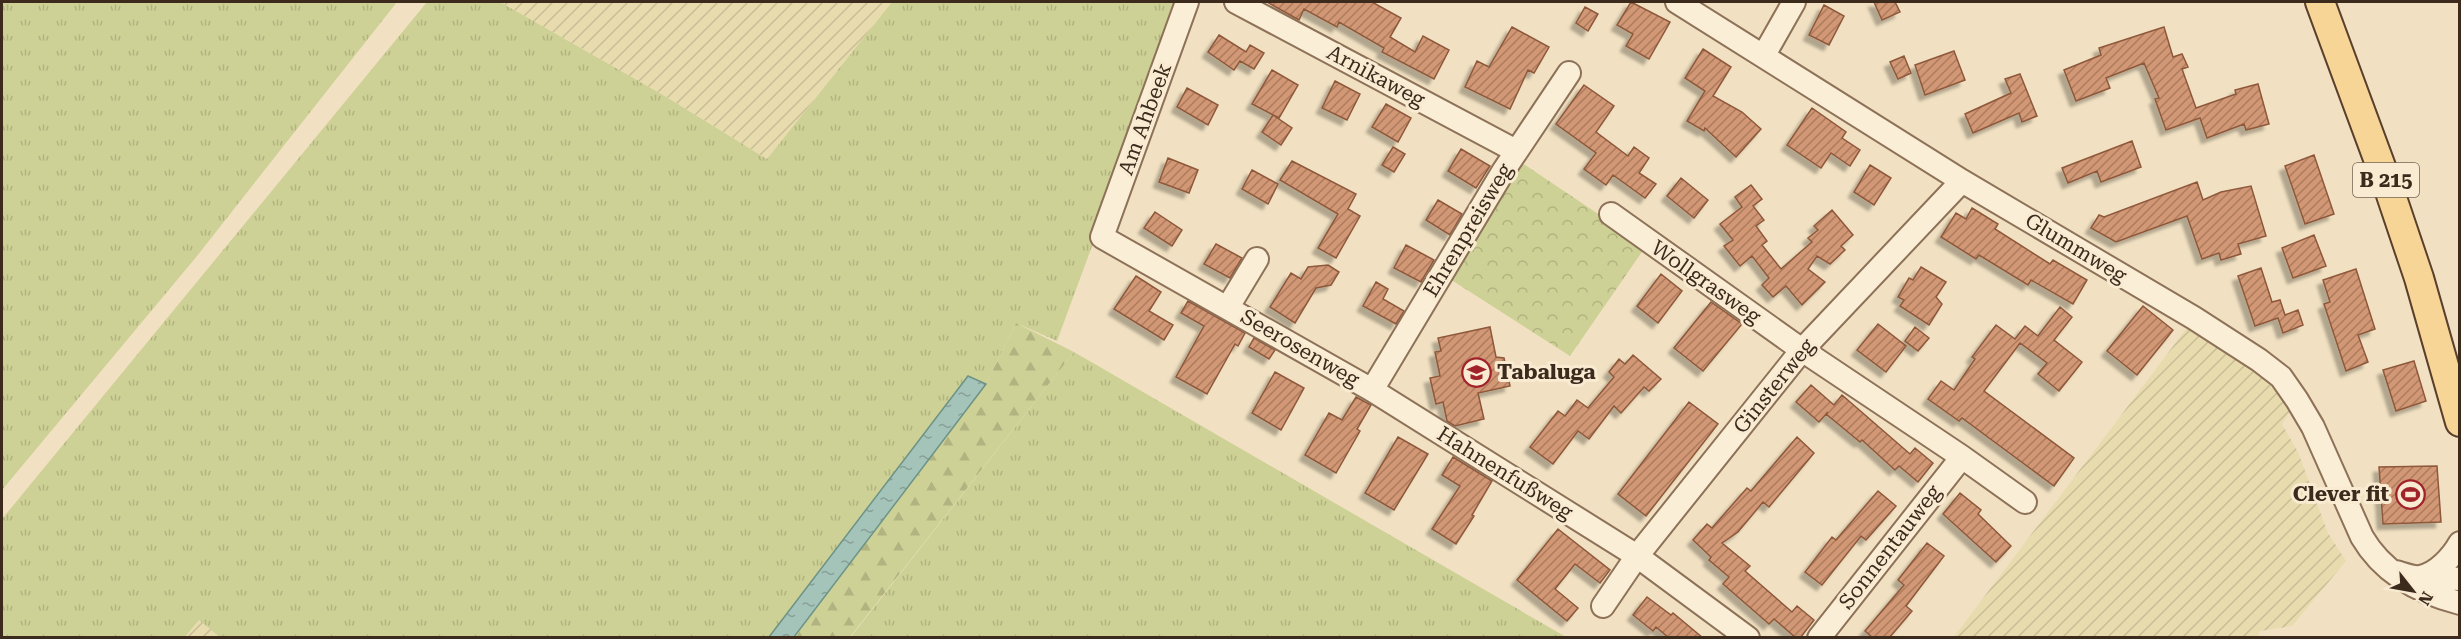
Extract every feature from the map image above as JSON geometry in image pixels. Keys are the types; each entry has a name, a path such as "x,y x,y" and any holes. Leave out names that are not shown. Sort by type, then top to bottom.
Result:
{"main road":[{"name":"B 215","path":"2320,2 2387,183 2419,278 2460,422"}],"street":[{"name":"Am Ahbeek","path":"1102,237 1187,2"},
{"name":"Arnikaweg","path":"1236,2 1516,151"},
{"name":"Glummweg","path":"1677,2 1962,181 2194,318 2259,360 2281,378 2297,400 2313,428 2362,537 2376,558 2419,589 2460,603"},
{"path":"1764,55 1794,2"},
{"name":"Ehrenpreisweg","path":"1372,390 1516,151 1569,73"},
{"name":"Ginsterweg","path":"1603,606 1637,556 1802,350 1962,181"},
{"name":"Wollgrasweg","path":"1611,214 1802,350"},
{"name":"Seerosenweg","path":"1102,237 1372,390"},
{"name":"Seerosenweg","path":"1228,307 1257,259"},
{"path":"1802,350 2025,502"},
{"name":"Hahnenfußweg","path":"1372,390 1637,556"},
{"name":"Sonnentauweg","path":"1819,638 1962,457"},
{"path":"2420,577 2437,568 2453,555 2460,543"},
{"path":"1637,556 1748,638"},
{"path":"2392,571 2420,577 2460,579"}],"shaded area":[{"path":"500,2 892,2 767,159 663,95"},
{"path":"2189,325 2297,400 2282,424 2298,452 2328,533 2346,561 2292,626 2260,631 2257,638 1953,638"},
{"path":"199,620 221,637 185,638"}],"green space":[{"path":"2,2 397,2 197,256 2,490"},
{"path":"427,2 500,2 663,95 767,159 892,2 1182,2 1057,341 1016,323 986,384 968,376 769,637 221,638 199,620 185,637 2,638 2,519"},
{"path":"1519,161 1646,246 1570,356 1450,279"},
{"path":"1016,323 1074,352 850,637 794,638 986,384"},
{"path":"1074,352 1566,637 850,638"}],"water":[{"path":"968,376 986,384 794,637 769,637"}],"building":[{"path":"1267,2 1372,2 1401,18 1390,37 1415,52 1423,36 1449,50 1434,79 1382,52 1384,48 1339,22 1337,27 1304,9 1299,20"},
{"path":"1631,2 1670,22 1649,59 1626,46 1633,34 1617,25"},
{"path":"1874,2 1895,2 1900,12 1882,20"},
{"path":"1824,5 1844,16 1829,45 1809,35"},
{"path":"1585,7 1598,14 1588,31 1576,23"},
{"path":"1512,27 1549,47 1534,73 1528,70 1510,109 1465,87 1477,61 1489,67"},
{"path":"2164,27 2173,57 2182,54 2188,67 2182,69 2196,108 2236,94 2235,90 2258,84 2269,124 2246,130 2244,124 2207,138 2200,118 2166,130 2155,99 2159,98 2144,63 2106,78 2110,88 2076,101 2064,70 2101,55 2099,48"},
{"path":"1219,35 1246,52 1250,45 1264,53 1254,69 1240,61 1234,70 1208,52"},
{"path":"1703,49 1731,67 1713,96 1742,112 1761,129 1736,157 1705,128 1704,131 1687,121 1705,91 1685,78"},
{"path":"1954,51 1965,80 1925,95 1915,65"},
{"path":"1904,56 1911,73 1898,79 1890,62"},
{"path":"1272,70 1298,85 1279,118 1252,104"},
{"path":"2020,74 2037,116 2022,122 2019,113 1973,133 1965,114 2011,93 2005,79"},
{"path":"1335,81 1360,94 1347,120 1322,108"},
{"path":"1584,85 1614,106 1596,132 1628,156 1634,147 1649,158 1639,173 1656,184 1645,198 1613,175 1606,185 1584,169 1596,153 1556,124"},
{"path":"1187,88 1218,105 1208,125 1177,107"},
{"path":"1386,104 1411,118 1398,142 1372,127"},
{"path":"1812,108 1846,132 1842,138 1860,150 1850,166 1831,153 1821,168 1787,145"},
{"path":"1273,115 1292,128 1281,145 1262,132"},
{"path":"2132,141 2141,167 2101,182 2097,171 2068,183 2062,168"},
{"path":"1393,147 1405,154 1394,172 1382,165"},
{"path":"1461,149 1490,166 1476,188 1448,171"},
{"path":"2314,155 2334,214 2305,224 2285,166"},
{"path":"1168,158 1198,170 1189,193 1159,182"},
{"path":"1292,161 1356,194 1348,209 1360,216 1336,258 1318,248 1338,214 1280,180"},
{"path":"1870,165 1891,178 1874,205 1854,192"},
{"path":"1252,170 1278,184 1268,204 1242,189"},
{"path":"1681,178 1708,200 1694,218 1667,196"},
{"path":"2197,182 2203,200 2221,192 2251,186 2266,236 2238,244 2241,254 2221,260 2219,253 2202,259 2187,216 2116,242 2091,228 2099,215 2104,217"},
{"path":"1751,185 1762,199 1753,206 1764,220 1756,226 1767,241 1762,245 1781,269 1812,242 1808,238 1818,230 1814,226 1832,210 1853,235 1841,246 1845,250 1830,264 1817,256 1808,269 1825,282 1802,305 1786,286 1773,297 1762,285 1769,278 1752,256 1740,266 1724,246 1733,240 1720,224 1742,207 1735,197"},
{"path":"1438,200 1462,214 1450,235 1426,220"},
{"path":"1972,208 1998,224 1995,229 2050,264 2053,260 2087,280 2073,304 2031,280 2028,285 1979,255 1976,259 1941,237 1956,213 1966,219"},
{"path":"1155,212 1182,230 1172,246 1144,228"},
{"path":"2314,235 2326,266 2293,278 2282,248"},
{"path":"1216,244 1242,258 1230,278 1204,264"},
{"path":"1406,245 1434,260 1421,282 1394,268"},
{"path":"1328,265 1339,272 1331,285 1316,288 1295,323 1270,307 1291,273 1301,279 1308,267"},
{"path":"1921,267 1946,282 1936,297 1942,304 1929,325 1900,306 1904,300 1898,297 1909,278 1913,280"},
{"path":"2261,268 2272,302 2280,300 2285,315 2298,310 2303,325 2283,333 2278,318 2255,326 2238,276"},
{"path":"2356,269 2375,329 2358,335 2368,362 2346,371 2324,304 2330,302 2323,280"},
{"path":"1661,274 1682,291 1658,323 1637,306"},
{"path":"1136,276 1161,292 1149,311 1173,325 1164,340 1114,309"},
{"path":"1376,282 1388,289 1383,299 1404,311 1396,324 1363,306"},
{"path":"1188,301 1245,333 1238,346 1235,344 1207,394 1176,377 1204,326 1181,313"},
{"path":"1711,302 1742,324 1703,371 1674,348"},
{"path":"2143,306 2173,330 2137,375 2107,351"},
{"path":"2060,307 2072,317 2054,340 2082,362 2059,391 2038,374 2047,363 2020,343 1984,391 2074,458 2054,486 1962,418 1959,421 1928,399 1941,381 1954,390 1975,359 1972,357 1996,325 2015,339 2025,326 2038,336"},
{"path":"1878,324 1906,346 1886,372 1857,350"},
{"path":"1490,327 1496,357 1504,358 1510,386 1478,393 1484,419 1455,426 1447,421 1443,402 1436,404 1430,378 1440,376 1435,352 1441,351 1438,338"},
{"path":"1915,327 1929,338 1918,351 1905,341"},
{"path":"1254,338 1275,350 1269,359 1249,347"},
{"path":"1633,355 1661,379 1649,391 1644,387 1621,413 1614,406 1589,439 1578,431 1553,464 1530,447 1558,411 1565,416 1577,400 1588,408 1614,377 1609,372 1619,359 1625,364"},
{"path":"2414,361 2426,401 2396,411 2383,370"},
{"path":"1275,372 1304,388 1281,430 1252,413"},
{"path":"1811,385 1834,405 1842,395 1910,454 1915,448 1933,463 1918,482 1899,466 1895,470 1862,440 1860,442 1826,414 1819,422 1796,402"},
{"path":"1356,397 1371,405 1357,429 1360,431 1336,473 1305,455 1329,413 1342,420"},
{"path":"1689,402 1718,424 1646,516 1618,494"},
{"path":"1398,437 1428,454 1394,510 1365,493"},
{"path":"1797,437 1814,453 1769,507 1763,502 1738,532 1722,543 1750,566 1745,571 1792,612 1797,606 1814,620 1800,638 1796,638 1774,619 1769,624 1723,584 1729,577 1709,560 1711,557 1693,540 1707,524 1712,528 1747,488 1751,491"},
{"path":"1453,457 1492,481 1456,544 1432,529 1460,486 1442,475"},
{"name":"Clever fit","path":"2437,466 2441,522 2383,524 2379,467"},
{"path":"1878,491 1896,506 1866,540 1861,536 1822,585 1805,572 1832,537 1836,540"},
{"path":"1960,493 1981,510 1978,514 2011,546 1996,562 1943,514"},
{"path":"1558,529 1610,570 1600,583 1575,564 1555,589 1578,608 1567,621 1517,580"},
{"path":"1927,543 1944,556 1906,606 1912,611 1889,638 1873,638 1865,631 1904,585 1898,580"},
{"path":"1647,597 1671,615 1673,613 1703,638 1669,638 1656,627 1653,631 1633,615"}],"place":[{"name":"Tabaluga","path":"1476,372"},
{"name":"Clever fit","path":"2410,494"}]}
